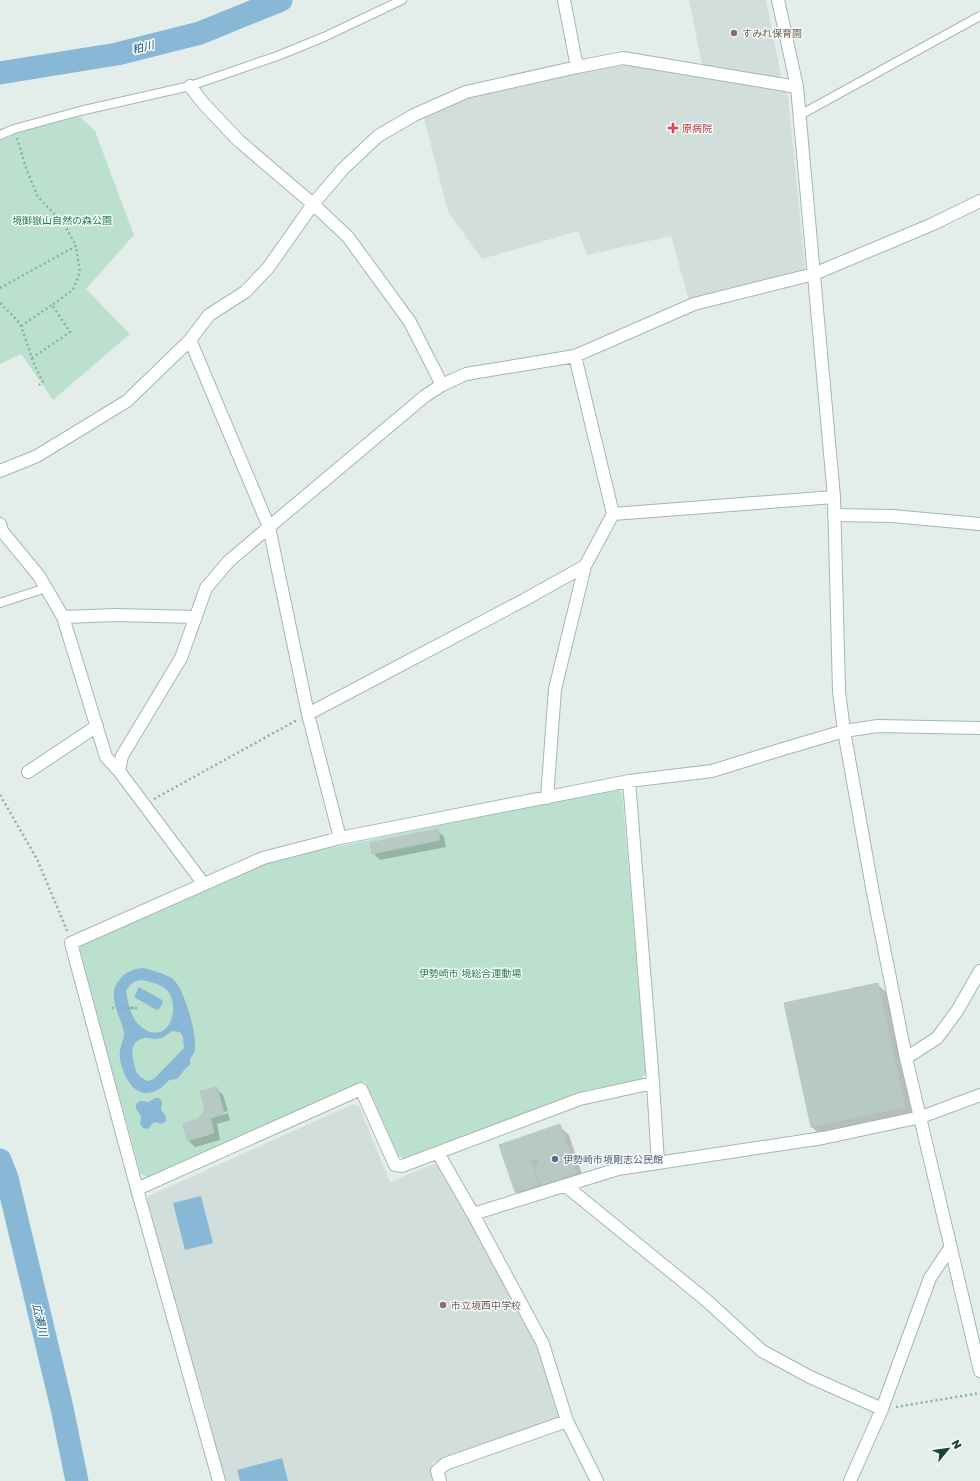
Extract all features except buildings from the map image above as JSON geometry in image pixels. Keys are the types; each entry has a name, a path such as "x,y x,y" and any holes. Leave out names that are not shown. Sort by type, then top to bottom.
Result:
{"street":[{"path":"564,0 577,67"},
{"path":"778,0 797,87 800,115 834,497 840,691 844,731 873,893 906,1058 980,1372"},
{"path":"0,471 37,456 127,401 190,340 209,315 245,292 268,268 313,204 343,168 378,136 414,115 466,92 623,58 797,87"},
{"path":"190,86 203,103 239,142 313,204 348,237 410,322 442,384"},
{"path":"119,771 122,756 181,658 206,588 229,561 425,396 442,384 466,374 575,356 694,304 814,274 933,224 980,200"},
{"path":"190,340 269,527 308,714 340,838"},
{"path":"547,798 556,689 585,566 613,514 575,356"},
{"path":"613,514 834,497"},
{"path":"834,515 892,516 980,524"},
{"path":"0,524 2,531 39,576 63,617 106,757 119,771 203,883"},
{"path":"308,714 524,600 585,566"},
{"path":"63,617 116,615 196,616"},
{"path":"28,772 97,726"},
{"path":"219,1481 137,1189 71,943 203,883 263,858 340,838 629,781 712,771 844,731 878,726 980,728"},
{"path":"629,781 658,1163"},
{"path":"906,1058 937,1038 957,1012 980,971"},
{"path":"137,1189 360,1089 395,1165 402,1166 580,1099 653,1083"},
{"path":"473,1214 618,1170 823,1138 921,1117 980,1095"},
{"path":"438,1152 543,1344 567,1421 597,1481"},
{"path":"566,1186 706,1300 762,1351 810,1377 882,1409"},
{"path":"850,1481 882,1409 930,1278 950,1248"},
{"path":"440,1481 438,1471 445,1464 567,1421"}],"lane":[{"path":"0,135 14,129 80,111 190,86 280,55 324,37 402,0"},
{"path":"800,115 980,16"},
{"path":"0,603 46,588"}],"path":[{"path":"14,129 26,168 38,197 64,224 76,246 80,272 73,290 21,326"},
{"path":"0,288 76,246"},
{"path":"0,303 21,326 32,358 43,382 39,385"},
{"path":"32,358 70,332 52,304"},
{"path":"144,804 308,714"},
{"path":"0,796 37,859 63,919 71,943"},
{"path":"112,1008 137,1008 123,1008"},
{"path":"882,1409 980,1393"}],"shaded area":[{"name":"すみれ保育園","path":"689,0 766,0 781,75 779,80 702,65"},
{"path":"629,65 783,90 788,95 805,268 803,272 706,294 689,301 671,236 587,255 578,231 482,259 448,212 424,118 466,96 600,67"},
{"path":"353,1104 359,1106 390,1182 438,1162 520,1310 537,1347 561,1415 557,1420 432,1463 437,1481 224,1481 207,1409 174,1302 147,1200 149,1196"}],"green space":[{"name":"境御嶽山自然の森公園","path":"80,117 95,131 134,235 86,289 130,334 53,400 21,354 0,364 0,129"},
{"name":"伊勢崎市 境総合運動場","path":"617,789 622,792 646,1072 641,1079 583,1091 403,1158 398,1155 365,1081 147,1177 141,1174 78,951 81,946 240,873 287,857"}],"water":[{"path":"144,968 163,974 173,979 177,984 189,1012 195,1042 195,1050 190,1059 190,1065 178,1078 168,1081 161,1088 153,1092 145,1093 133,1087 128,1081 122,1067 120,1055 124,1032 116,1010 114,998 117,982 127,973","holes":["142,980 162,986 167,990 172,999 172,1016 168,1026 161,1032 150,1032 144,1029 135,1020 130,1010 126,991 132,983","172,1031 180,1032 183,1037 184,1048 154,1079 148,1081 142,1078 137,1072 133,1059 132,1051 134,1045 144,1038 161,1038"]},
{"path":"139,987 162,1000 163,1002 160,1008 157,1010 134,997"},
{"path":"155,1098 159,1098 162,1102 161,1110 166,1116 166,1121 162,1124 154,1122 148,1129 143,1128 140,1124 141,1116 136,1109 136,1104 140,1101 149,1102"},
{"path":"201,1196 213,1243 185,1250 173,1203"},
{"path":"282,1458 288,1481 240,1481 237,1470"}],"waterway":[{"name":"粕川","path":"0,73 117,54 200,33 281,0"},
{"name":"広瀬川","path":"0,1160 7,1178 62,1408 77,1481"}],"place":[{"name":"すみれ保育園","path":"734,33"},
{"name":"原病院","path":"673,128"},
{"name":"伊勢崎市境剛志公民館","path":"555,1159"},
{"name":"市立境西中学校","path":"443,1305"}]}
